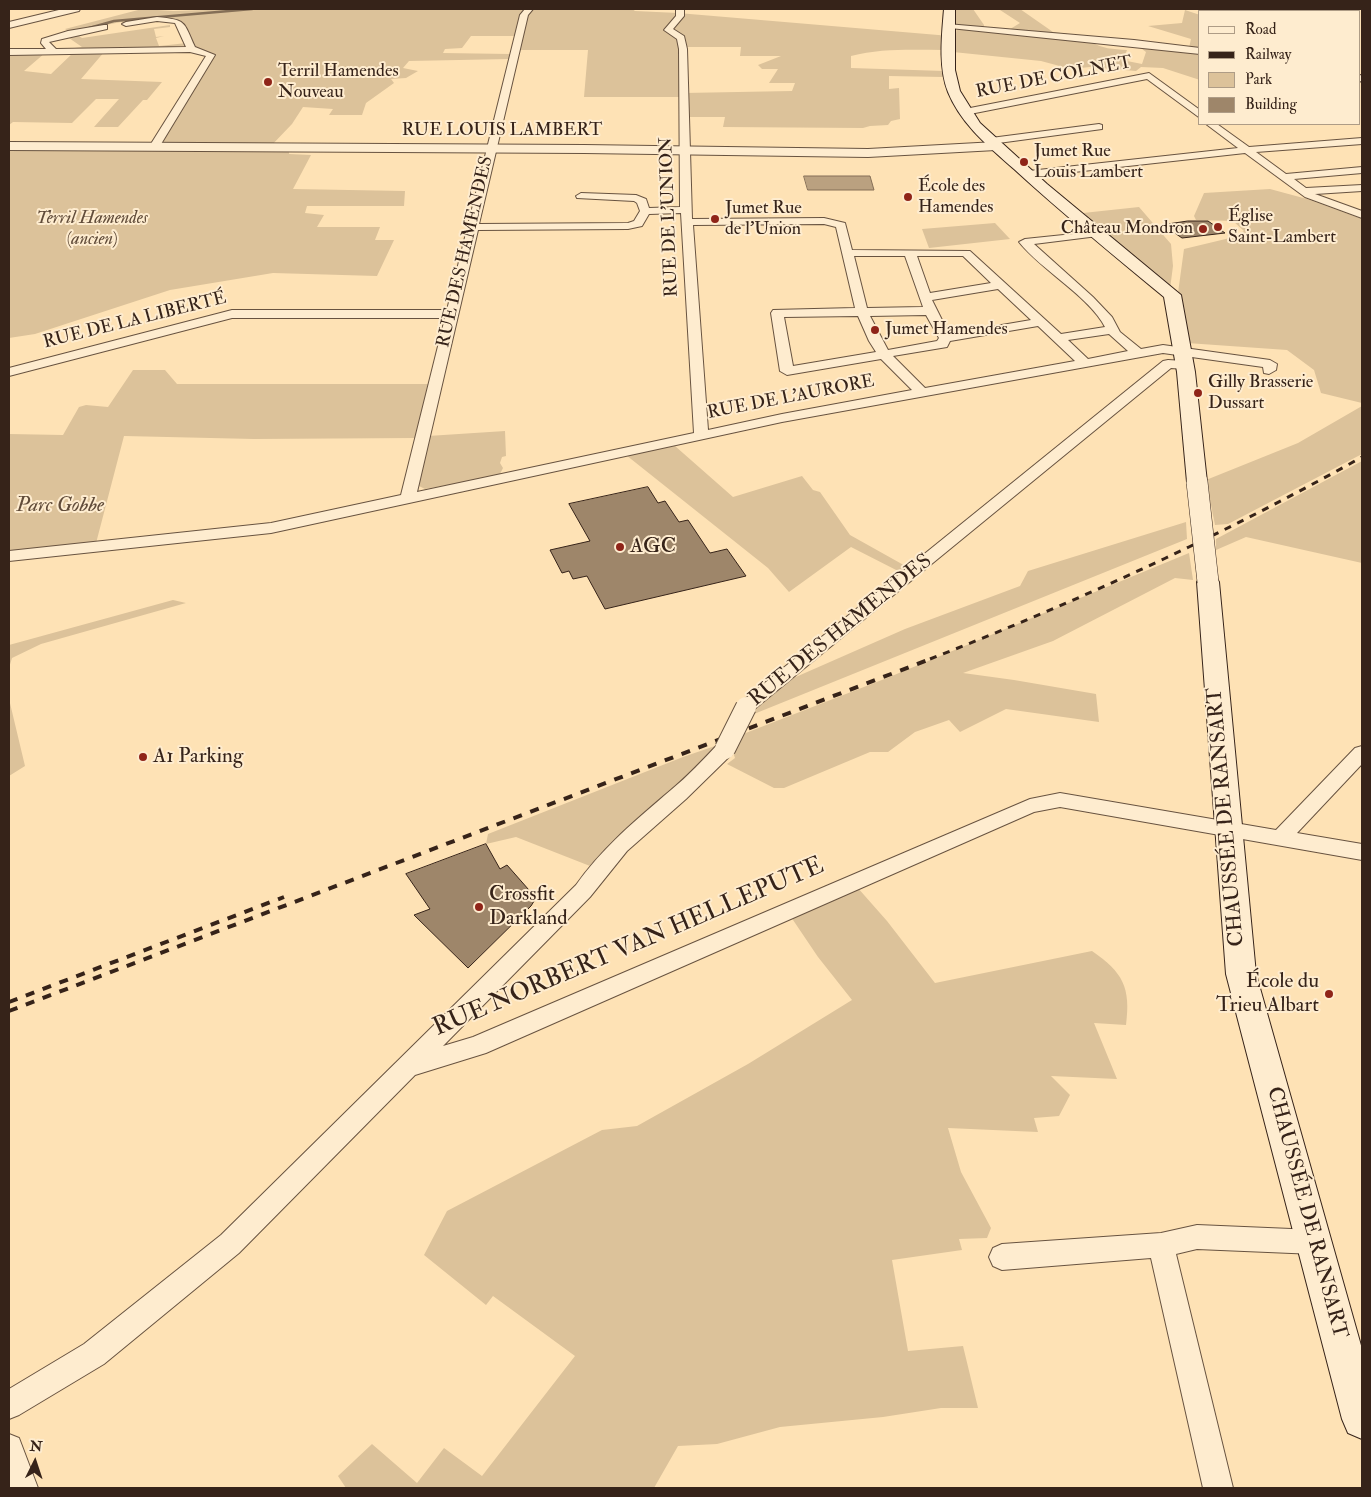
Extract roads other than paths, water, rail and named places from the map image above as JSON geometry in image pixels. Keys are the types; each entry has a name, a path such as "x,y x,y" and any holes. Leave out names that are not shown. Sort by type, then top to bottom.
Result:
{"main road":[{"name":"CHAUSSÉE DE RANSART","path":"949,9 950,70 954,90 965,112 975,126 1028,174 1172,295 1183,358 1208,582 1241,974 1362,1419"}],"street":[{"path":"9,25 75,9"},
{"name":"RUE DES HAMENDES","path":"408,498 490,149 527,11"},
{"name":"RUE DE L'UNION","path":"680,12 668,29 681,38 683,49 686,216 701,434"},
{"path":"126,24 157,19 180,23 191,49"},
{"path":"950,26 1198,51"},
{"path":"55,52 45,43 46,41 68,34 104,27"},
{"path":"9,52 191,49 212,55 154,147"},
{"name":"RUE DE COLNET","path":"965,112 1145,74 1198,114"},
{"path":"1212,125 1309,195 1362,215"},
{"path":"994,144 1034,134 1098,127"},
{"path":"1028,174 1246,150 1362,141"},
{"name":"RUE LOUIS LAMBERT","path":"9,146 684,150 868,153 994,144"},
{"path":"1284,176 1362,170"},
{"path":"1304,191 1362,188"},
{"path":"473,227 579,226 633,225 638,224 644,211 642,201 636,198 581,201 579,226"},
{"path":"644,211 686,216 834,222 841,225 863,311 872,335 884,354 922,393"},
{"path":"1098,233 1025,242 1090,300 1108,320 1116,334 1138,353"},
{"path":"848,253 966,253 1038,322 1086,364"},
{"path":"910,253 930,311 944,338 942,344 787,371 777,312 930,311"},
{"path":"925,298 1000,285"},
{"name":"RUE DE LA LIBERTÉ","path":"9,372 232,314 452,314"},
{"path":"944,338 1038,322"},
{"path":"1058,338 1113,330"},
{"name":"RUE DE L'AURORE","path":"9,556 270,528 701,434 1138,353 1164,349 1183,358"},
{"path":"1183,358 1270,364 1269,370"},
{"name":"RUE DES HAMENDES","path":"407,1067 583,891 598,869 636,830 725,749 746,707 1165,366 1183,358"},
{"path":"1279,839 1362,753"},
{"name":"RUE NORBERT VAN HELLEPUTE","path":"9,1406 94,1354 230,1244 407,1067 478,1046 1030,806 1060,800 1362,852"},
{"path":"1002,1257 1161,1245 1197,1238 1315,1242"},
{"path":"1161,1245 1218,1488"},
{"path":"9,1448 23,1488"}],"waterway":[{"path":"89,28 114,21 252,9"}],"railway":[{"path":"930,659 1041,614 1150,566 1310,486 1362,457"},
{"path":"9,1011 933,658"},
{"path":"9,1002 284,897"}],"place":[{"name":"Terril Hamendes Nouveau","path":"268,82"},
{"name":"Jumet Rue Louis Lambert","path":"1024,162"},
{"name":"École des Hamendes","path":"908,197"},
{"name":"Jumet Rue de l'Union","path":"715,219"},
{"name":"Église Saint-Lambert","path":"1218,227"},
{"name":"Château Mondron","path":"1203,229"},
{"name":"Jumet Hamendes","path":"875,330"},
{"name":"Gilly Brasserie Dussart","path":"1198,393"},
{"name":"AGC","path":"620,547"},
{"name":"A1 Parking","path":"143,757"},
{"name":"Crossfit Darkland","path":"479,907"},
{"name":"École du Trieu Albart","path":"1329,994"}],"park label":[{"name":"Terril Hamendes (ancien)","path":"92,229"},
{"name":"Parc Gobbe","path":"60,506"}]}
